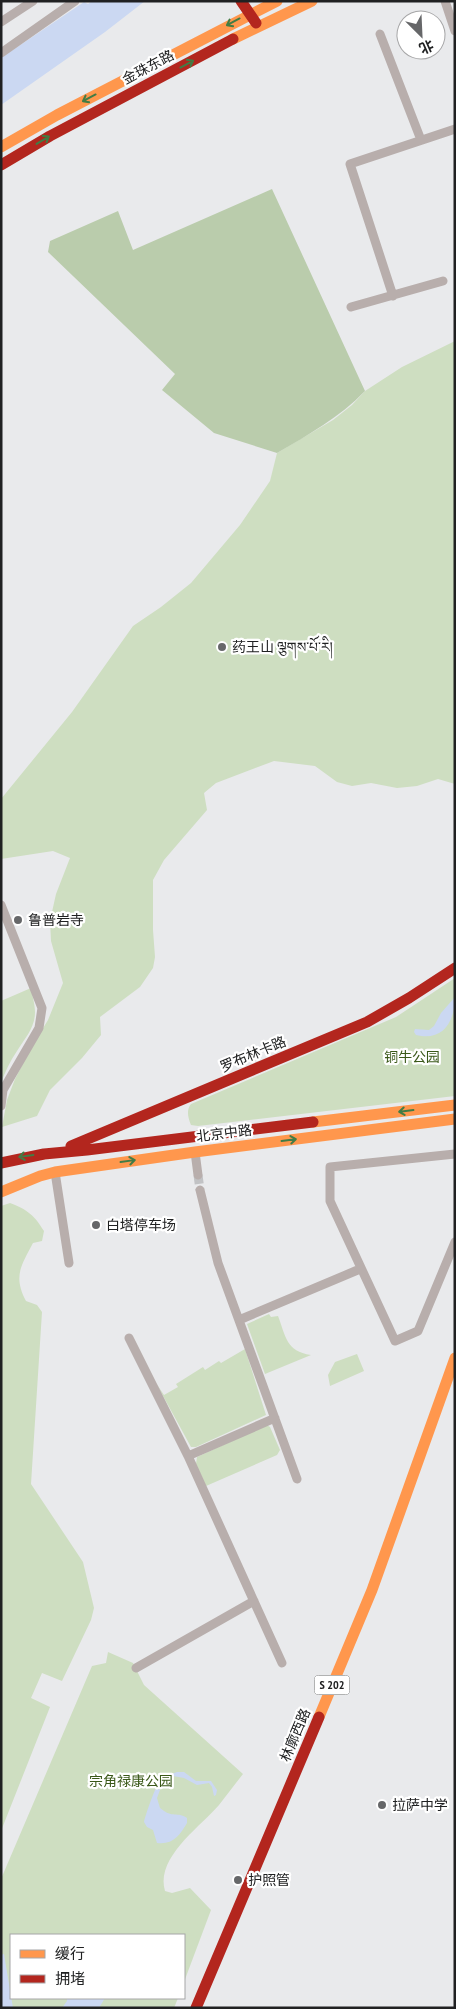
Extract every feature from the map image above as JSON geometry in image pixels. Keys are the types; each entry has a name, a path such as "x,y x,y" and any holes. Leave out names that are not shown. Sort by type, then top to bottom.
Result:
{"main road":[{"path":"241,1 258,26"},
{"name":"金珠东路","path":"1,147 57,114 277,1"},
{"name":"金珠东路","path":"1,165 50,136 258,26 312,1"},
{"name":"罗布林卡路","path":"54,1152 87,1140 367,1022 409,998 455,968"},
{"name":"北京中路","path":"1,1163 18,1157 54,1152 88,1150 455,1105"},
{"name":"北京中路","path":"1,1192 55,1172 455,1119"},
{"name":"林廓西路","path":"196,2008 372,1590 455,1358"}],"street":[{"path":"1,22 33,1"},
{"path":"1,53 75,1"},
{"path":"445,1 455,31"},
{"path":"380,34 422,140"},
{"path":"393,296 350,164 455,130"},
{"path":"351,308 443,281"},
{"path":"1,905 42,1008 39,1028 3,1090 1,1106"},
{"path":"195,1152 198,1175"},
{"path":"455,1154 330,1167 330,1201 395,1342 418,1331 455,1242"},
{"path":"55,1172 69,1263"},
{"path":"200,1190 218,1263 297,1479"},
{"path":"239,1320 360,1269"},
{"path":"129,1338 188,1456 282,1663"},
{"path":"188,1456 275,1418"},
{"path":"136,1668 254,1602"}],"green space":[{"path":"272,189 365,391 334,417 277,453 214,433 162,390 175,374 48,252 50,241 118,211 133,250"},
{"path":"455,341 455,784 438,779 417,786 397,788 371,783 352,786 337,782 315,766 274,761 216,783 204,793 207,810 164,860 153,880 155,957 153,968 140,987 100,1017 101,1035 82,1058 50,1090 37,1116 2,1127 7,1100 15,1079 48,1020 63,983 51,941 50,921 56,894 70,858 53,851 1,859 1,799 72,712 133,626 191,583 240,525 270,481 277,453 333,420 352,405 365,391 402,367"},
{"name":"铜牛公园","path":"455,978 455,1096 198,1126 191,1125 188,1109 191,1104 396,1017"},
{"path":"31,988 35,1018 29,1033 10,1063 1,1083 1,1001"},
{"path":"10,1203 30,1214 44,1231 42,1241 33,1243 22,1265 19,1278 26,1301 37,1305 42,1312 31,1484 83,1562 94,1608 91,1620 62,1681 42,1673 31,1698 50,1707 1,1831 1,1206"},
{"path":"269,1314 271,1317 278,1316 285,1337 296,1350 311,1355 265,1374 247,1324"},
{"path":"245,1349 266,1415 196,1447 191,1447 156,1383 164,1395 178,1387 176,1384 203,1367 205,1370"},
{"path":"357,1354 364,1371 330,1386 328,1375 335,1362"},
{"path":"267,1425 270,1427 280,1450 277,1455 206,1486 196,1464 197,1457"},
{"name":"宗角禄康公园","path":"108,1652 133,1663 144,1685 243,1774 219,1805 181,1844 167,1867 164,1879 165,1891 172,1893 190,1888 211,1910 185,1979 185,1934 10,1934 10,1999 178,1999 174,2008 1,2008 1,1879 92,1666 106,1663"}],"water":[{"path":"92,1 145,1 105,32 1,105 1,58 84,2 88,4"},
{"path":"455,997 453,1014 446,1028 433,1035 416,1035 415,1029 429,1030 434,1026 441,1013"},
{"path":"184,1772 196,1781 211,1781 217,1790 216,1795 214,1796 209,1783 197,1785 184,1778 173,1776 163,1779 158,1786 160,1790 157,1798 160,1808 168,1813 184,1816 187,1818 187,1823 179,1835 172,1841 157,1843 153,1830 147,1827 144,1822 145,1818 160,1779 165,1775"},
{"path":"4,1954 13,2008 1,2008 1,1955"},
{"path":"67,1999 104,1999 99,2008 62,2008"}],"tunnel":[{"path":"198,1175 200,1190"}],"traffic: slow":[{"path":"1,147 57,115 277,1"},
{"path":"233,39 312,1"},
{"path":"313,1122 455,1105"},
{"path":"1,1192 55,1172 455,1119"},
{"path":"319,1717 372,1590 455,1358"}],"traffic: jam":[{"path":"241,1 256,23"},
{"path":"1,165 50,136 233,39"},
{"path":"71,1146 367,1022 409,998 455,968"},
{"path":"1,1163 44,1154 313,1122"},
{"path":"196,2008 319,1717"}],"place":[{"name":"药王山 ལྕགས་པོ་རི།","path":"222,647"},
{"name":"鲁普岩寺","path":"18,920"},
{"name":"白塔停车场","path":"96,1225"},
{"name":"拉萨中学","path":"382,1805"},
{"name":"护照管","path":"238,1880"}]}
